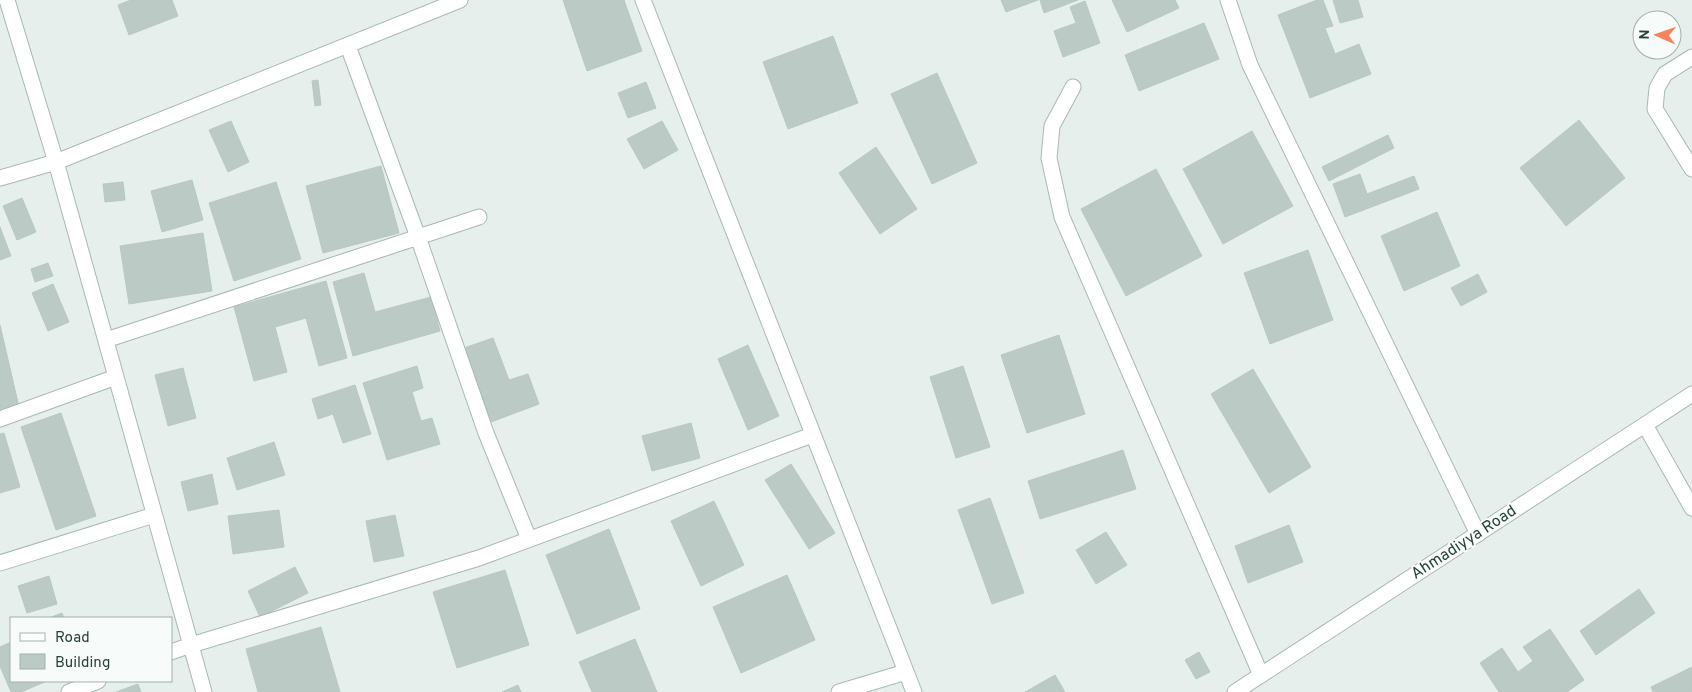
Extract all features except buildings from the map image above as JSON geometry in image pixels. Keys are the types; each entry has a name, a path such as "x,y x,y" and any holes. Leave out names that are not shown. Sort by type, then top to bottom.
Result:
{"street":[{"path":"0,178 56,162 460,0"},
{"path":"643,0 914,692"},
{"path":"1228,0 1250,65 1478,534"},
{"path":"5,7 56,162 204,692"},
{"path":"348,46 418,237 486,433 529,539"},
{"path":"1692,57 1665,74 1657,88 1655,109 1692,169"},
{"path":"1073,86 1052,126 1049,158 1062,217 1261,675"},
{"path":"106,340 479,217"},
{"path":"0,419 116,377"},
{"name":"Ahmadiyya Road","path":"1235,692 1692,394"},
{"path":"1644,425 1692,508"},
{"path":"172,652 478,558 812,435"},
{"path":"0,563 154,515"},
{"path":"839,692 906,672"},
{"path":"69,692 95,682"}]}
